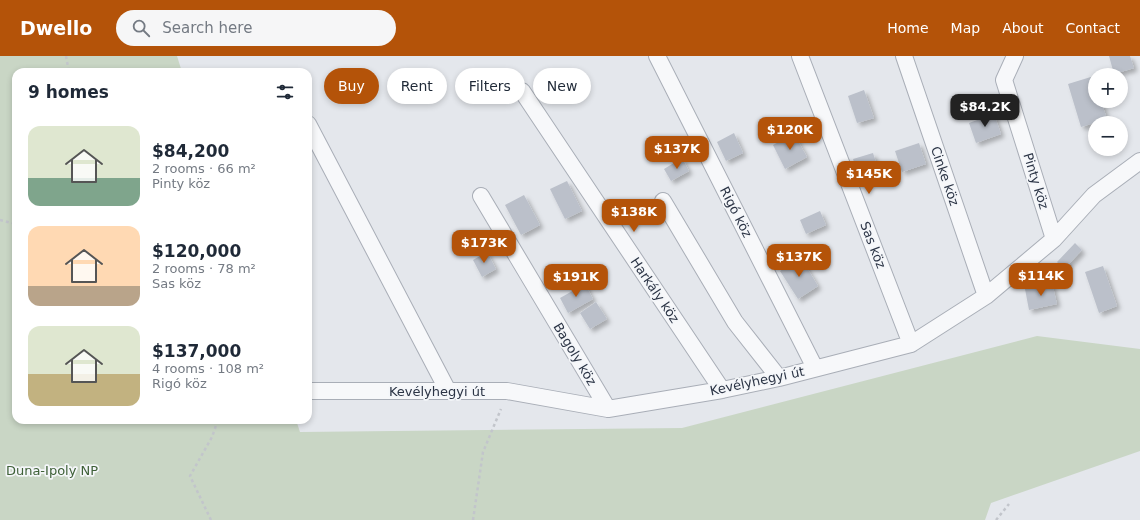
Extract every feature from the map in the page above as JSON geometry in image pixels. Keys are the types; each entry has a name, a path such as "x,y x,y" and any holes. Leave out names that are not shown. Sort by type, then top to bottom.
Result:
{"street":[{"name":"Rigó köz","path":"657,56 815,368"},
{"name":"Sas köz","path":"800,56 911,344"},
{"name":"Cinke köz","path":"904,56 986,296"},
{"name":"Pinty köz","path":"1015,56 1004,80 1054,239"},
{"name":"Harkály köz","path":"525,95 722,390"},
{"path":"312,132 448,391"},
{"name":"Kevélyhegyi út","path":"312,391 507,391 608,409 722,390 779,378 911,344 986,296 1054,239 1094,195 1140,161"},
{"name":"Bagoly köz","path":"481,196 608,409"},
{"path":"663,201 736,322 779,378"}],"path":[{"path":"66,56 68,68"},
{"path":"0,220 12,223"},
{"path":"473,520 483,452 497,420 507,391"},
{"path":"211,520 190,476 212,437 217,424"},
{"path":"996,520 1009,504"}],"green space":[{"name":"Duna-Ipoly NP","path":"0,56 177,56 181,68 12,68 12,424 297,424 300,432 682,428 1037,336 1140,349 1140,451 991,503 985,520 0,520"}],"building":[{"path":"1109,56 1130,56 1134,68 1128,70 1128,68 1112,68"},
{"path":"1088,78 1088,108 1103,108 1106,116 1088,116 1088,125 1081,127 1068,84"},
{"path":"864,90 874,118 857,123 848,96"},
{"path":"994,114 1001,134 976,143 969,123"},
{"path":"734,133 743,153 726,161 717,142"},
{"path":"794,134 807,157 785,169 773,145"},
{"path":"919,143 926,164 902,172 895,151"},
{"path":"873,153 879,172 859,178 853,159"},
{"path":"682,158 689,171 671,181 664,169"},
{"path":"567,181 582,211 565,219 550,189"},
{"path":"524,195 540,225 521,235 505,205"},
{"path":"820,211 826,225 806,234 800,220"},
{"path":"1075,243 1082,250 1064,269 1057,262"},
{"path":"487,252 496,269 482,277 473,260"},
{"path":"801,258 818,286 798,299 780,271"},
{"path":"1103,266 1117,306 1099,313 1085,272"},
{"path":"1052,283 1057,304 1029,310 1025,289"},
{"path":"585,284 593,299 568,313 560,298"},
{"path":"596,302 607,319 590,329 580,313"}]}
